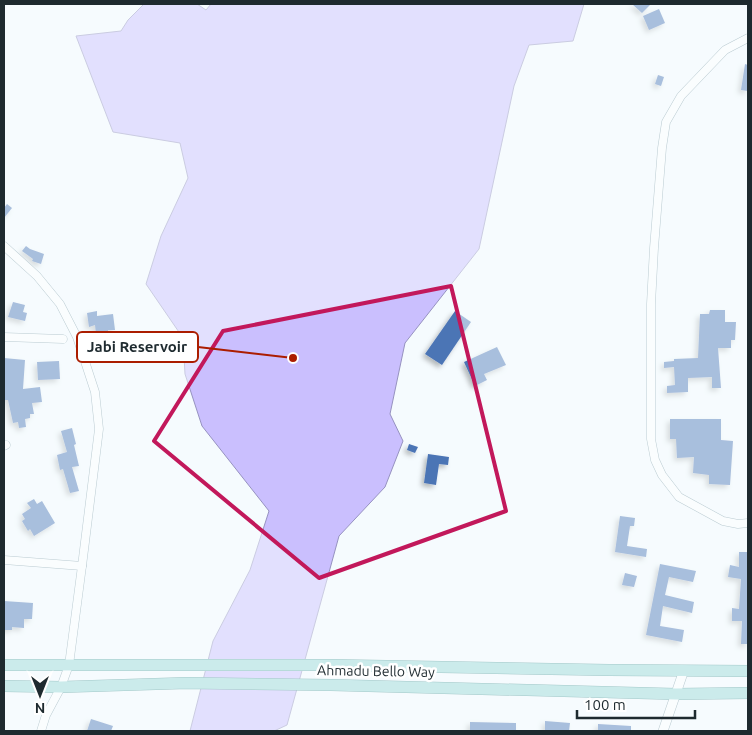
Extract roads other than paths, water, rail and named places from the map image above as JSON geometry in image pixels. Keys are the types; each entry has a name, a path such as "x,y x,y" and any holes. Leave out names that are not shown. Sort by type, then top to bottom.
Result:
{"main road":[{"name":"Ahmadu Bello Way","path":"4,665 190,664 748,670"},
{"name":"Ahmadu Bello Way","path":"4,686 61,687 188,683 332,684 676,694 748,693"}],"street":[{"path":"748,38 725,50 681,96 666,122 654,248 651,304 651,439 655,460 662,476 679,498 686,502 724,521 738,524 748,523"},
{"path":"4,246 37,276 60,304 77,337 95,392 99,429 69,665 61,687 46,715 41,731"},
{"path":"4,337 62,339"},
{"path":"4,560 82,566"},
{"path":"662,731 684,670"}],"place":[{"name":"Jabi Reservoir","path":"293,358"}]}
